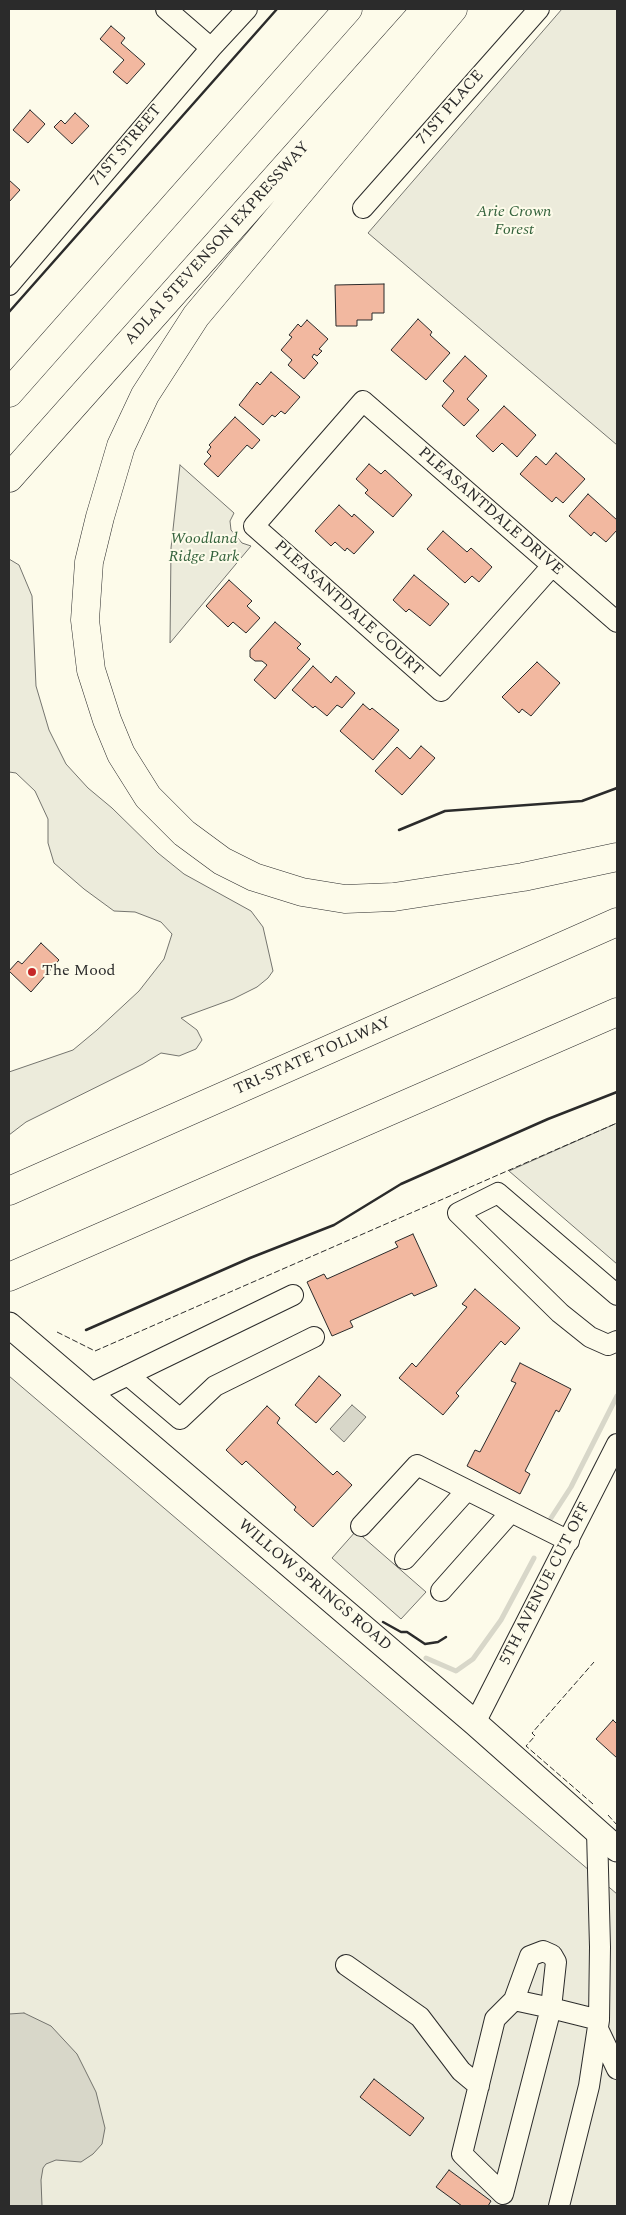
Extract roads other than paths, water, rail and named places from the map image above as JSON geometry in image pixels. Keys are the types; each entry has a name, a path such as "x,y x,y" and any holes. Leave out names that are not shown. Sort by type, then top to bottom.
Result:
{"highway":[{"path":"9,393 348,9"},
{"name":"ADLAI STEVENSON EXPRESSWAY","path":"9,478 426,9"},
{"path":"454,9 196,316 145,395 121,446 89,562 85,620 91,670 107,720 121,754 148,797 184,833 222,861 254,877 302,892 345,899 394,897 523,877 617,857"},
{"name":"TRI-STATE TOLLWAY","path":"9,1192 617,922"},
{"path":"9,1277 617,1012"},
{"path":"9,1290 78,1247"}],"main road":[{"name":"WILLOW SPRINGS ROAD","path":"9,1325 474,1723 617,1849"}],"street":[{"path":"166,9 211,48"},
{"name":"71ST STREET","path":"9,285 246,9"},
{"name":"71ST PLACE","path":"363,208 538,9"},
{"name":"PLEASANTDALE DRIVE","path":"363,401 617,622"},
{"name":"PLEASANTDALE COURT","path":"363,401 254,526 441,691 552,566"},
{"path":"617,1295 498,1193 458,1213 560,1313 590,1337 608,1345 617,1341"},
{"path":"89,1394 293,1295"},
{"path":"128,1375 180,1419 216,1386 314,1337"},
{"name":"5TH AVENUE CUT OFF","path":"474,1723 569,1541 617,1444"},
{"path":"361,1526 417,1464 569,1541"},
{"path":"405,1559 467,1490"},
{"path":"441,1592 511,1512"},
{"path":"559,2206 589,2086 599,2024 600,1947 597,1831"},
{"path":"543,1951 552,1955 556,1962 550,2008 507,2200 462,2154 496,2019 514,2000 528,1960 534,1953 543,1951"},
{"path":"346,1965 420,2018 461,2071 479,2086"},
{"path":"514,2000 550,2008 599,2024"},
{"path":"599,2024 617,2069"}],"waterway":[{"path":"551,1518 571,1487 617,1396"},
{"path":"426,1658 456,1671 473,1659 501,1620 534,1558"}],"place":[{"name":"The Mood","path":"32,972"}],"park label":[{"name":"Arie Crown Forest","path":"514,222"},
{"name":"Woodland Ridge Park","path":"204,549"}]}
